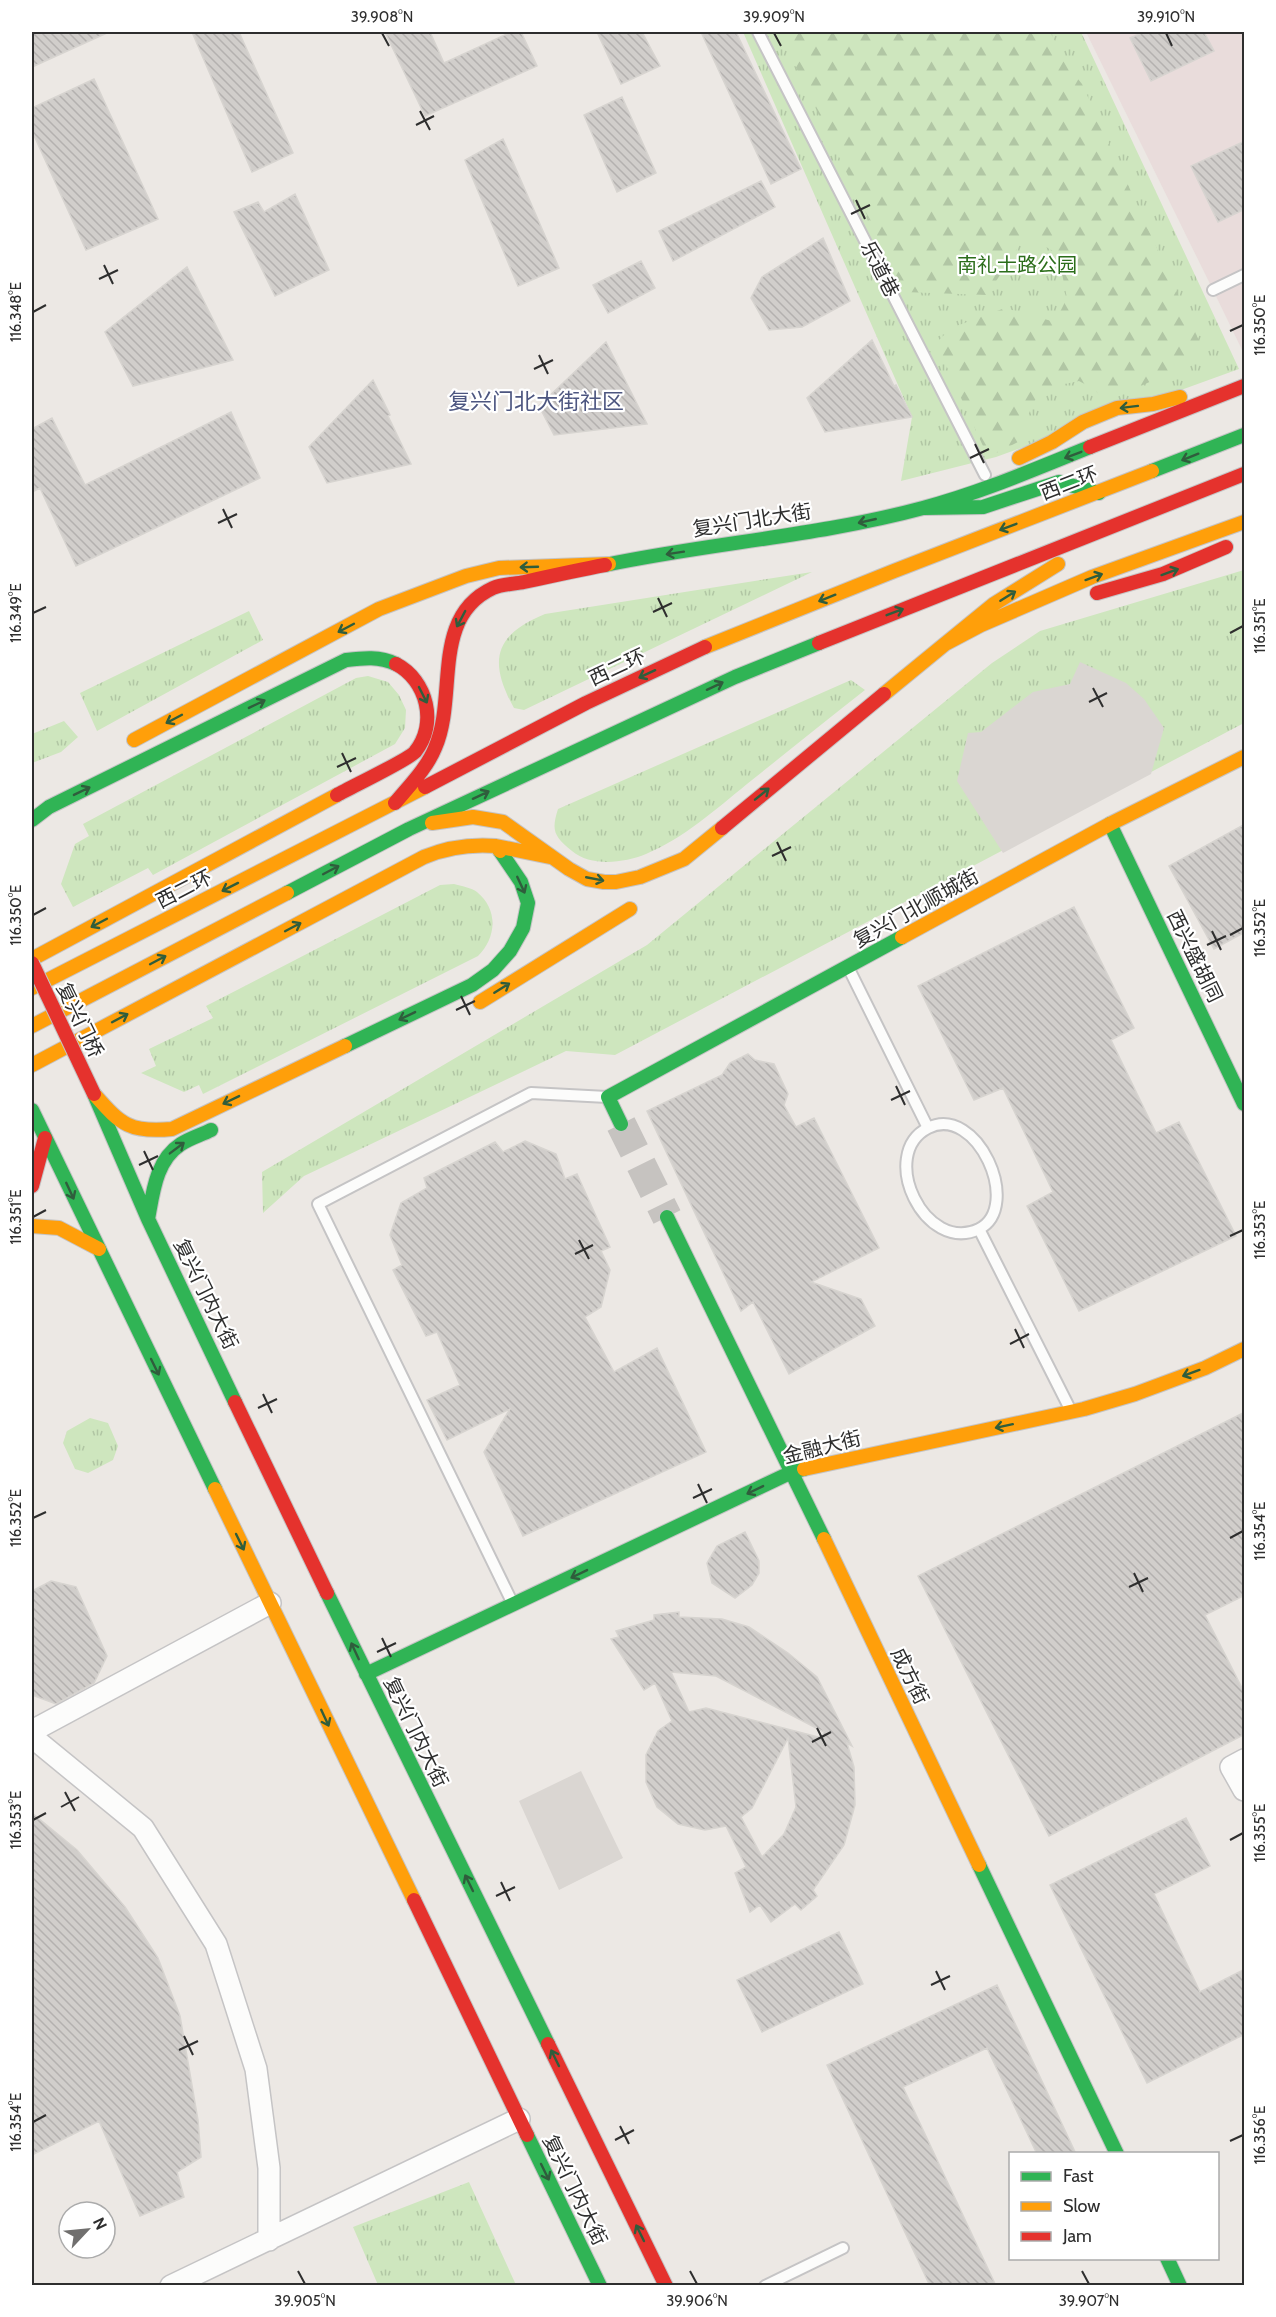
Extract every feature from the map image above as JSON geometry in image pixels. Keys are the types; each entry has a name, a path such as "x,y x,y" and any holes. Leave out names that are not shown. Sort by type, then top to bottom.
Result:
{"main road":[{"path":"924,507 1052,442 1083,423 1117,408 1171,400 1245,373"},
{"name":"复兴门北大街","path":"395,803 428,761 436,747 446,703 451,640 461,616 470,604 493,588 609,564 858,523 924,507 993,486 1245,386"},
{"name":"西二环","path":"32,988 586,703 719,641 1245,435"},
{"path":"32,1026 409,829 735,676 1245,474"},
{"path":"924,507 983,507 1017,498 1059,482 1099,493"},
{"path":"945,644 1031,600 1245,522"},
{"path":"653,887 994,604 1122,524"},
{"path":"1031,600 1090,595 1129,586 1175,571 1235,544"},
{"path":"117,750 379,609 418,593 466,576 499,568 609,564"},
{"path":"32,820 49,807 346,660 361,656 375,656 405,666 416,682 428,702 426,731 420,744"},
{"path":"32,961 414,753 446,703"},
{"name":"复兴门北顺城街","path":"608,1097 1110,825 1245,757"},
{"path":"409,829 451,819 492,818 511,826 565,868 592,880 615,882 640,878 684,859"},
{"name":"西兴盛胡同","path":"1110,825 1245,1104"},
{"path":"32,1065 448,846 476,844 496,846 550,857"},
{"path":"94,1094 119,1124 146,1132 172,1129 472,985 494,971 510,952 522,932 529,901 516,872 496,846"},
{"path":"469,1007 634,905"},
{"name":"复兴门桥","path":"32,961 94,1094"},
{"name":"复兴门内大街","path":"94,1094 148,1219 366,1674 380,1688 666,2286"},
{"path":"608,1097 621,1124"},
{"path":"32,1110 45,1138 32,1186"},
{"path":"148,1219 154,1182 165,1158 179,1145 221,1125"},
{"name":"复兴门内大街","path":"45,1138 600,2286"},
{"name":"成方街","path":"667,1217 792,1472 1116,2152"},
{"path":"32,1226 41,1225 67,1230 99,1249"},
{"name":"金融大街","path":"366,1674 792,1472 1071,1412 1135,1394 1205,1368 1245,1349"},
{"path":"1167,2260 1180,2286"}],"street":[{"path":"32,1731 270,1603"},
{"path":"32,1737 144,1828 216,1944 256,2069 269,2168 269,2240"},
{"path":"1245,1760 1231,1767 1245,1790"},
{"path":"171,2286 519,2119"}],"lane":[{"name":"乐道巷","path":"758,32 994,470"},
{"path":"1213,290 1245,275"},
{"path":"848,967 928,1128"},
{"path":"514,1605 318,1204 531,1093 608,1097"},
{"path":"936,1124 947,1124 968,1133 977,1142 992,1166 996,1179 995,1205 987,1223 979,1229 960,1234 947,1232 926,1214 914,1197 907,1178 907,1157 913,1140 928,1128 936,1124"},
{"path":"979,1229 1071,1412"},
{"path":"765,2286 843,2248"}],"shaded area":[{"path":"1086,32 1244,32 1244,354 1213,290"},
{"path":"1080,662 1126,683 1144,699 1164,728 1151,774 1003,853 957,781 968,733 981,732 1033,692 1070,684"},
{"path":"581,1771 623,1858 559,1890 519,1801"}],"green space":[{"name":"南礼士路公园","path":"743,32 1081,32 1239,369 996,457 901,481 912,417"},
{"name":"南礼士路公园","path":"779,32 1050,32 1070,69 1082,84 1206,356 1106,402 1094,389 1079,381 1045,388 1033,403 1018,442 988,457 936,343 951,328 1005,308 1055,322 1067,298 1058,254 1026,235 987,295 904,292"},
{"path":"1244,570 1244,723 615,1055 566,1051 304,1176 263,1213 262,1172 647,945 992,663 1040,631"},
{"path":"812,572 524,710 514,708 506,691 499,663 506,641 528,622 545,614"},
{"path":"249,611 263,640 97,731 80,693"},
{"path":"368,676 388,682 399,695 406,710 405,728 395,744 153,875 148,868 73,907 61,884 75,844 89,836 83,824 356,678"},
{"path":"851,680 865,690 711,813 686,832 660,847 628,860 608,862 580,856 558,837 555,823 558,809"},
{"path":"64,721 78,737 61,752 32,763 32,734"},
{"path":"454,884 475,891 484,899 492,915 489,941 478,956 203,1094 199,1085 184,1092 141,1073 156,1066 149,1049 213,1018 206,1006 440,885"},
{"path":"90,1418 108,1423 118,1446 113,1460 88,1473 75,1469 63,1443 67,1431"},
{"path":"469,2182 516,2285 378,2285 353,2227"}],"building":[{"path":"32,32 109,32 32,67"},
{"path":"192,32 239,32 293,153 252,172"},
{"path":"385,32 430,32 444,63 511,32 521,32 537,66 425,116"},
{"path":"597,32 642,32 660,66 621,84"},
{"path":"701,32 736,32 801,169 771,184"},
{"path":"1144,32 1204,32 1214,51 1151,81 1130,38"},
{"path":"94,79 158,219 86,250 32,131 32,108"},
{"path":"622,97 656,173 617,192 584,115"},
{"path":"503,139 559,268 518,286 465,160"},
{"path":"1245,141 1245,209 1218,222 1191,166"},
{"path":"761,181 775,207 673,261 659,231"},
{"path":"295,194 329,270 275,296 234,212 258,202 264,212"},
{"path":"823,238 850,301 802,327 769,330 751,298 762,277"},
{"path":"641,261 655,288 608,313 593,285"},
{"path":"187,267 233,360 133,386 105,332"},
{"path":"872,340 912,417 825,432 807,398"},
{"path":"606,342 647,424 554,435 539,406"},
{"path":"373,380 411,464 327,483 309,447"},
{"path":"231,412 260,478 76,566 40,488 32,492 32,429 52,418 85,485"},
{"path":"1245,824 1245,932 1214,949 1169,866"},
{"path":"1074,907 1134,1028 1111,1040 1156,1133 1179,1122 1236,1236 1079,1311 1027,1206 1053,1192 1003,1088 974,1100 918,986"},
{"path":"748,1054 755,1060 774,1064 788,1094 784,1105 796,1127 814,1118 879,1248 811,1282 861,1299 875,1326 789,1374 753,1302 741,1311 647,1111 722,1075 730,1063"},
{"path":"525,1141 556,1154 565,1179 577,1174 610,1247 601,1251 610,1270 601,1307 585,1317 614,1372 657,1348 706,1452 523,1536 484,1452 510,1409 447,1440 427,1400 460,1385 437,1332 426,1336 393,1270 402,1265 390,1235 401,1203 427,1188 424,1178 495,1142 503,1152"},
{"path":"1245,1412 1245,1595 1205,1615 1245,1694 1245,1734 1049,1836 918,1576"},
{"path":"745,1532 759,1561 759,1573 752,1585 735,1598 712,1583 707,1563 717,1546"},
{"path":"51,1581 76,1587 107,1656 94,1683 56,1704 32,1695 32,1591"},
{"path":"679,1612 679,1617 722,1619 749,1627 788,1653 817,1677 852,1746 847,1743 854,1767 855,1805 844,1845 813,1890 817,1896 801,1910 795,1904 771,1922 760,1905 750,1912 735,1873 746,1867 726,1826 705,1830 678,1824 657,1807 646,1782 646,1755 658,1731 672,1721 655,1683 644,1690 611,1639 619,1637 616,1631 654,1620 654,1615","holes":["671,1672 716,1676 824,1732 822,1738 706,1708 689,1712","788,1738 796,1807 784,1834 762,1857 741,1817 752,1808"]},
{"path":"32,1813 77,1850 125,1907 158,1958 180,2016 198,2120 201,2157 177,2172 184,2197 140,2216 99,2121 32,2155"},
{"path":"1186,1818 1210,1866 1154,1894 1200,1992 1245,1969 1245,2034 1147,2083 1050,1885"},
{"path":"839,1932 863,1984 762,2032 737,1980"},
{"path":"997,1985 1075,2152 1036,2152 987,2048 903,2087 996,2286 930,2286 827,2065"}],"tunnel":[{"path":"621,1124 667,1217"}],"traffic: fast":[{"path":"1152,471 1244,435"},
{"path":"605,565 884,518 965,495 1090,447"},
{"path":"924,508 983,507 1059,482 1099,493"},
{"path":"287,893 409,829 735,677 819,643"},
{"path":"32,820 49,807 346,660 365,658 390,661 396,664"},
{"path":"1110,824 1244,1104"},
{"path":"345,1046 472,985 493,970 510,951 523,928 528,903 521,882 500,851"},
{"path":"621,1124 608,1097 902,937"},
{"path":"94,1094 148,1219 235,1402"},
{"path":"32,1110 215,1489"},
{"path":"148,1219 157,1177 166,1159 181,1144 211,1130"},
{"path":"667,1217 824,1539"},
{"path":"366,1674 792,1472 804,1469"},
{"path":"327,1593 548,2044"},
{"path":"979,1865 1116,2152"},
{"path":"527,2135 600,2286"},
{"path":"1168,2260 1180,2286"}],"traffic: slow":[{"path":"1019,458 1052,442 1083,422 1117,408 1153,404 1180,397"},
{"path":"705,647 1152,471"},
{"path":"884,694 945,644 981,625 1092,577 1244,522"},
{"path":"134,740 379,609 466,576 499,568 609,564"},
{"path":"945,644 994,604 1058,564"},
{"path":"902,937 1110,824 1244,757"},
{"path":"32,988 425,787"},
{"path":"32,959 337,795"},
{"path":"432,823 473,817 503,822 569,869 587,879 604,882 640,877 684,859 722,828"},
{"path":"32,1065 424,857 450,849 477,845 496,846 500,851"},
{"path":"496,846 550,857"},
{"path":"32,1026 287,893"},
{"path":"480,1002 630,909"},
{"path":"95,1095 112,1114 128,1125 146,1130 172,1129 345,1046"},
{"path":"32,1226 59,1228 99,1249"},
{"path":"804,1469 1084,1409 1135,1394 1205,1368 1244,1349"},
{"path":"215,1489 414,1900"},
{"path":"824,1539 979,1865"}],"traffic: jam":[{"path":"1090,447 1244,386"},
{"path":"819,643 1244,474"},
{"path":"1097,593 1163,574 1226,547"},
{"path":"395,803 423,770 435,748 442,727 453,638 461,618 473,601 493,588 605,565"},
{"path":"425,787 586,703 705,647"},
{"path":"337,795 410,756 422,741 427,716 422,691 407,671 396,664"},
{"path":"722,828 884,694"},
{"path":"32,963 94,1094"},
{"path":"32,1186 45,1138"},
{"path":"235,1402 327,1593"},
{"path":"414,1900 527,2135"},
{"path":"548,2044 666,2286"}],"district":[{"name":"复兴门北大街社区","path":"536,401"}]}
